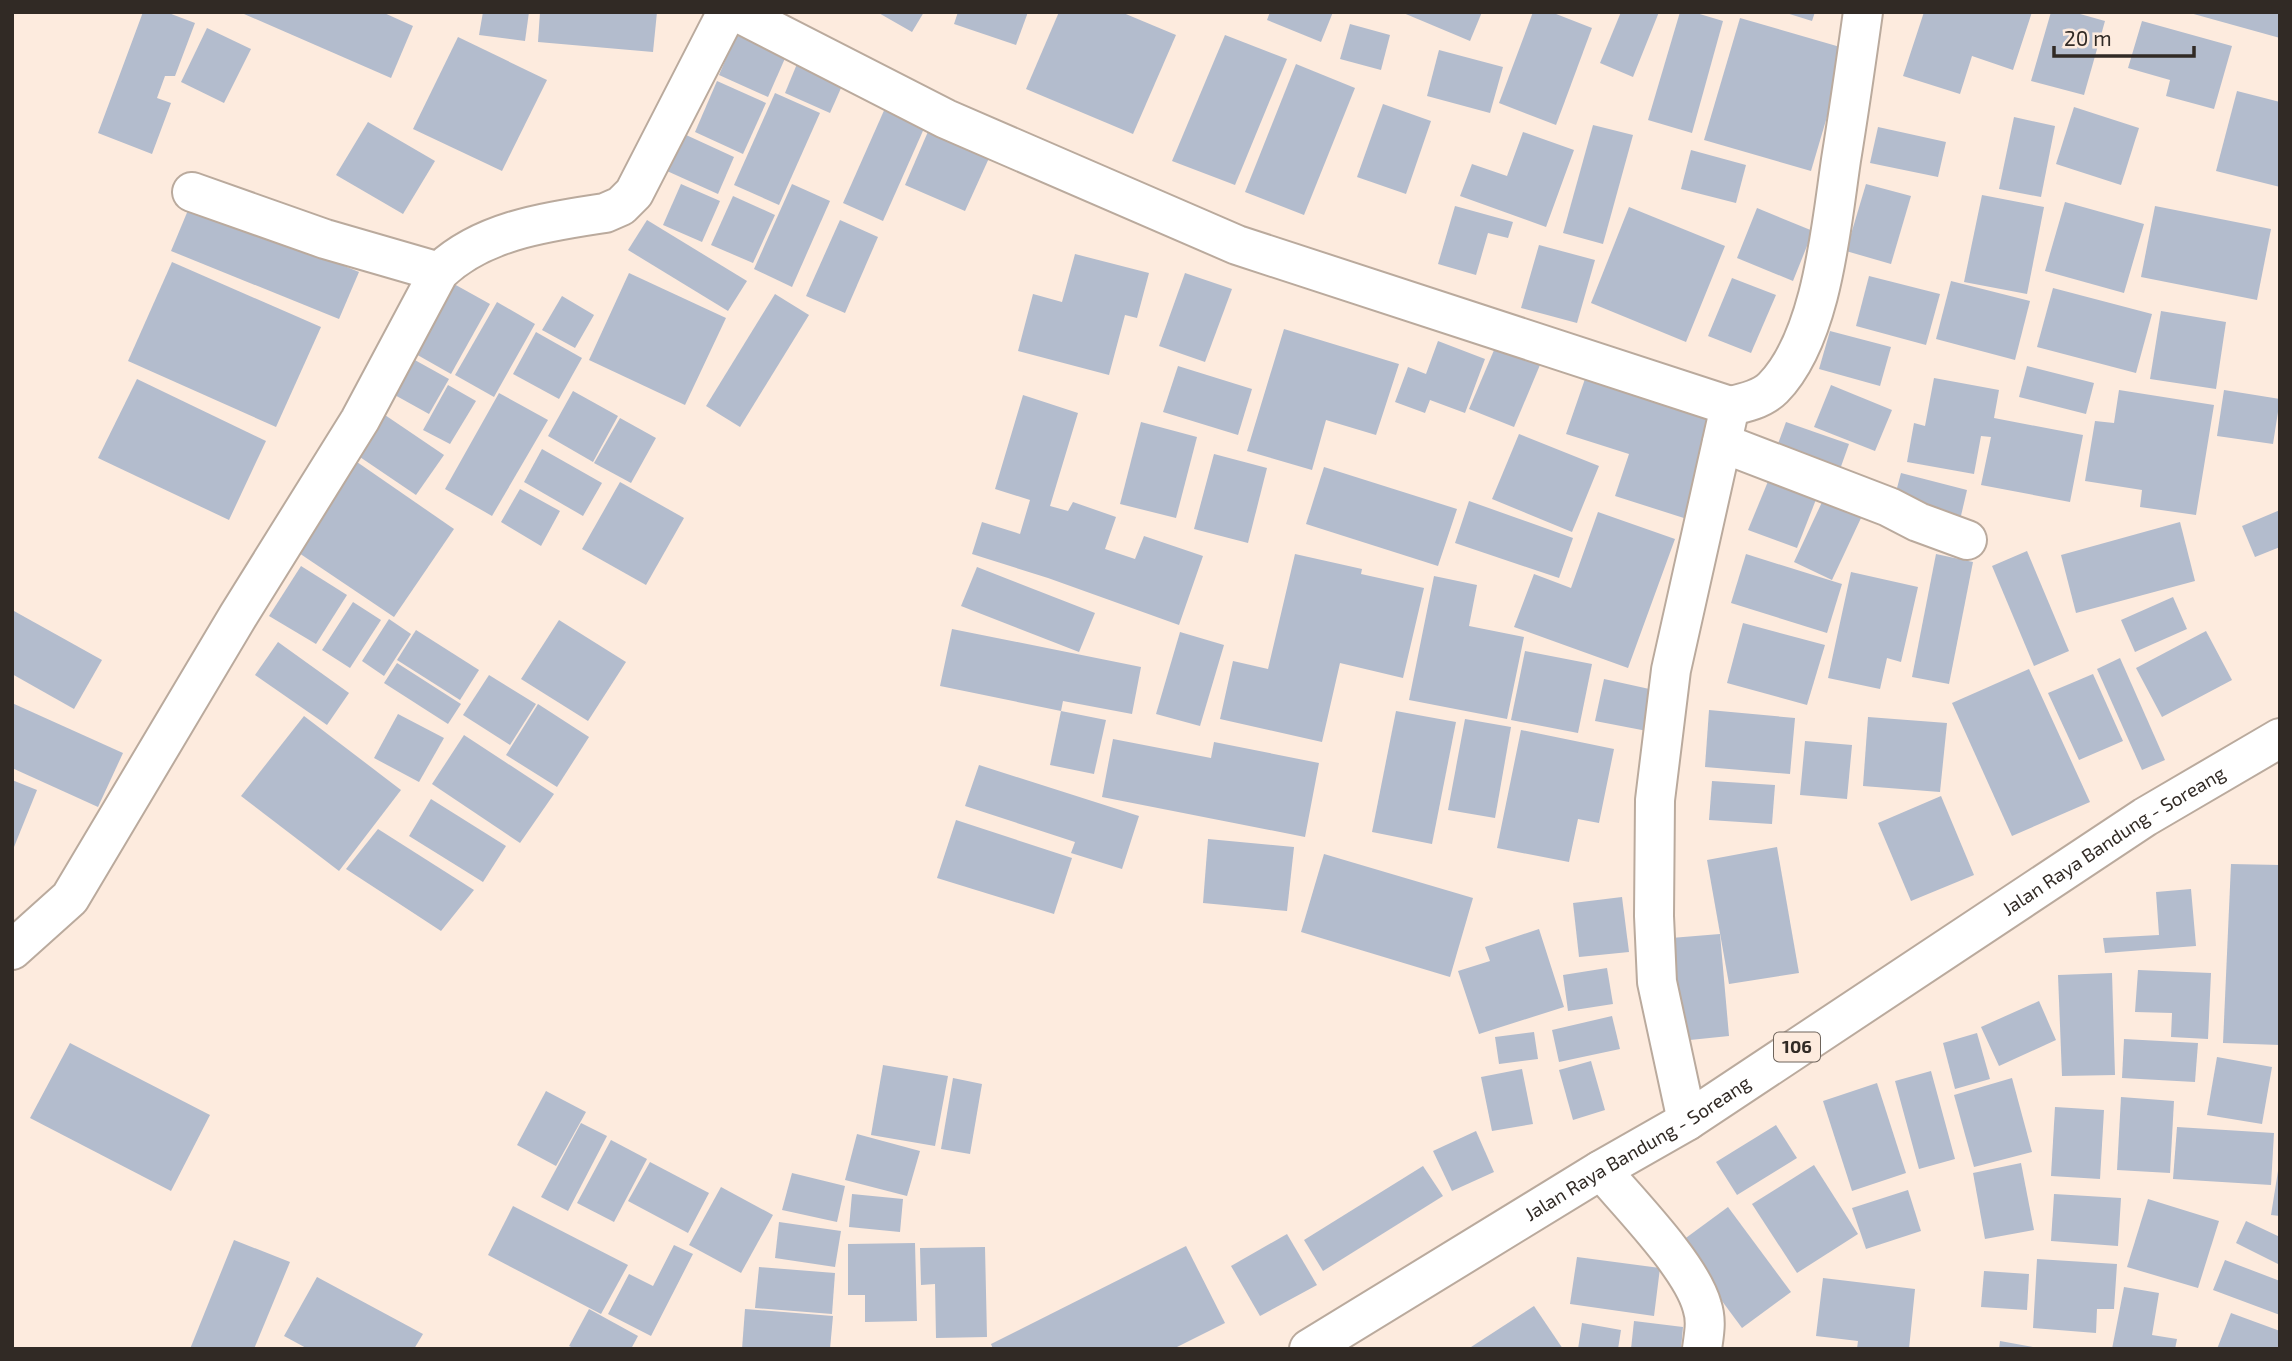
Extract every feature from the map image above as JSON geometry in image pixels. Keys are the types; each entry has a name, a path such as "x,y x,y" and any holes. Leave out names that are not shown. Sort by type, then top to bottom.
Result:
{"street":[{"path":"12,950 70,898 237,616 360,420 439,272 454,257 500,234 605,213 621,206 634,193 727,12"},
{"path":"737,12 946,119 1237,245 1730,406 1762,397 1772,388 1786,371 1806,336 1824,270 1863,12"},
{"path":"192,192 325,239 439,272"},
{"path":"1687,1121 1657,982 1654,916 1655,800 1671,670 1730,406"},
{"path":"1722,443 1968,540"},
{"name":"Jalan Raya Bandung - Soreang","path":"1309,1349 1601,1170 1687,1121 2146,817 2280,738"},
{"path":"1601,1170 1675,1259 1696,1292 1705,1317 1702,1349"}],"building":[{"path":"143,12 166,12 195,23 175,76 165,76 157,98 171,103 152,154 98,133"},
{"path":"382,12 413,26 391,78 244,14"},
{"path":"483,12 529,12 525,41 479,35"},
{"path":"540,12 657,12 653,52 538,42"},
{"path":"877,12 924,12 912,32"},
{"path":"958,12 1028,12 1016,45 954,24"},
{"path":"1059,12 1121,12 1176,35 1133,134 1026,89"},
{"path":"1270,12 1333,12 1321,42 1267,20"},
{"path":"1401,12 1482,12 1470,41"},
{"path":"1533,12 1551,12 1592,28 1556,125 1499,103"},
{"path":"1621,12 1659,12 1633,77 1600,63"},
{"path":"1680,12 1693,12 1723,21 1692,133 1648,120"},
{"path":"1783,12 1815,12 1812,21"},
{"path":"1924,12 2032,12 2013,70 1972,56 1960,94 1903,76"},
{"path":"2051,12 2073,12 2105,21 2084,95 2031,81"},
{"path":"2190,12 2280,12 2280,38 2190,13"},
{"path":"1740,18 1847,49 1811,171 1704,140"},
{"path":"2142,21 2232,46 2214,109 2166,96 2170,80 2128,68"},
{"path":"1350,24 1390,35 1381,70 1340,59"},
{"path":"207,28 251,49 224,103 181,82"},
{"path":"736,35 786,56 768,97 719,75"},
{"path":"1225,35 1287,59 1235,185 1172,161"},
{"path":"458,37 547,80 502,171 413,129"},
{"path":"1439,50 1503,67 1490,113 1427,96"},
{"path":"799,59 845,79 830,113 785,93"},
{"path":"1296,64 1355,88 1304,215 1245,192"},
{"path":"717,81 766,103 743,154 695,132"},
{"path":"2237,91 2280,102 2280,187 2216,171"},
{"path":"775,93 820,113 779,205 734,185"},
{"path":"1383,104 1431,121 1406,194 1357,177"},
{"path":"886,106 926,124 883,221 843,203"},
{"path":"2074,107 2139,128 2121,185 2056,164"},
{"path":"2014,117 2055,126 2041,197 1999,189"},
{"path":"933,120 994,147 965,211 905,185"},
{"path":"368,122 435,161 403,214 336,175"},
{"path":"1593,125 1633,135 1603,244 1563,233"},
{"path":"1878,127 1946,142 1938,177 1870,163"},
{"path":"1523,132 1574,150 1546,227 1460,196 1472,164 1507,176"},
{"path":"684,134 734,157 718,194 667,171"},
{"path":"1691,150 1746,165 1736,203 1681,189"},
{"path":"681,184 720,201 702,242 663,225"},
{"path":"792,184 830,201 792,287 754,269"},
{"path":"1866,184 1911,196 1891,264 1846,251"},
{"path":"1982,195 2044,207 2027,294 1964,282"},
{"path":"733,196 775,215 753,263 711,245"},
{"path":"2065,202 2144,224 2124,293 2045,271"},
{"path":"191,203 359,272 339,319 171,251"},
{"path":"1455,206 1513,222 1508,238 1488,233 1476,275 1438,264"},
{"path":"2155,206 2271,229 2257,300 2141,277"},
{"path":"1629,207 1725,246 1686,342 1591,303"},
{"path":"1757,208 1813,231 1793,281 1737,258"},
{"path":"647,220 747,281 728,311 628,250"},
{"path":"840,220 878,237 845,313 806,296"},
{"path":"1539,245 1595,260 1577,323 1521,308"},
{"path":"1075,254 1149,273 1137,318 1125,315 1109,375 1018,351 1033,294 1062,302"},
{"path":"172,262 321,327 276,427 128,361"},
{"path":"629,273 726,318 685,405 589,360"},
{"path":"1185,273 1232,289 1205,362 1159,346"},
{"path":"1869,276 1940,294 1926,345 1856,326"},
{"path":"1732,278 1776,295 1751,353 1708,336"},
{"path":"1951,281 2030,301 2015,360 1936,339"},
{"path":"454,284 490,304 451,374 414,353"},
{"path":"2053,288 2152,314 2136,373 2037,347"},
{"path":"775,294 809,315 740,427 706,406"},
{"path":"562,296 594,315 575,348 542,330"},
{"path":"497,302 535,324 494,397 455,375"},
{"path":"2161,311 2226,322 2216,389 2150,379"},
{"path":"1284,329 1399,364 1376,435 1326,420 1312,470 1247,451"},
{"path":"1830,331 1891,347 1880,386 1819,369"},
{"path":"536,332 582,358 559,399 513,374"},
{"path":"1500,336 1545,353 1514,427 1469,409"},
{"path":"1438,341 1485,359 1465,413 1430,400 1425,413 1395,402 1408,367 1426,374"},
{"path":"413,359 449,379 429,414 393,394"},
{"path":"1178,366 1252,389 1238,435 1163,412"},
{"path":"2027,366 2094,383 2086,414 2019,397"},
{"path":"1586,376 1720,420 1687,519 1615,496 1629,454 1566,434"},
{"path":"1934,378 1999,390 1994,418 2083,435 2070,502 1981,485 1991,437 1981,436 1974,474 1907,462 1914,423 1925,426"},
{"path":"137,379 266,441 229,520 98,458"},
{"path":"448,385 476,401 450,444 423,430"},
{"path":"1831,385 1892,410 1875,451 1814,427"},
{"path":"2119,390 2214,405 2196,515 2140,507 2142,490 2085,481 2095,421 2114,423"},
{"path":"2224,390 2280,399 2273,444 2217,436"},
{"path":"573,391 618,416 593,462 548,436"},
{"path":"499,393 548,420 492,516 445,489"},
{"path":"1023,395 1078,413 1050,506 1068,511 1073,502 1116,517 1105,549 1135,559 1144,536 1203,556 1179,625 972,554 982,522 1020,534 1030,500 995,489"},
{"path":"382,413 444,455 416,495 354,453"},
{"path":"620,418 656,438 631,483 594,463"},
{"path":"1141,422 1197,437 1176,518 1120,504"},
{"path":"1786,422 1849,444 1838,475 1775,452"},
{"path":"1519,434 1599,466 1572,532 1492,499"},
{"path":"542,449 602,483 583,516 524,482"},
{"path":"1214,454 1267,468 1248,543 1194,529"},
{"path":"357,462 454,529 394,617 296,551"},
{"path":"1324,467 1457,509 1438,566 1306,524"},
{"path":"1901,473 1967,490 1960,520 1893,503"},
{"path":"1769,479 1817,497 1797,548 1748,530"},
{"path":"620,482 684,518 646,585 582,549"},
{"path":"520,489 560,511 541,546 501,522"},
{"path":"1823,500 1861,518 1832,580 1794,562"},
{"path":"1469,501 1573,538 1559,578 1455,543"},
{"path":"2280,510 2280,547 2255,557 2242,526"},
{"path":"1598,512 1675,539 1628,668 1514,627 1534,574 1571,588"},
{"path":"2180,522 2195,581 2076,613 2061,555"},
{"path":"2027,551 2069,651 2034,666 1992,566"},
{"path":"1295,554 1362,569 1361,574 1424,588 1403,678 1340,663 1322,742 1220,719 1233,661 1268,669"},
{"path":"1746,554 1842,584 1827,633 1731,603"},
{"path":"1936,554 1973,562 1949,684 1912,677"},
{"path":"301,566 347,595 316,644 269,616"},
{"path":"977,567 1095,613 1079,652 961,606"},
{"path":"1851,572 1918,587 1901,662 1887,658 1880,689 1828,678"},
{"path":"1434,576 1477,585 1469,626 1524,637 1507,719 1409,700"},
{"path":"2173,597 2187,629 2135,652 2121,620"},
{"path":"353,602 381,620 350,668 322,650"},
{"path":"14,611 102,660 74,709 12,674"},
{"path":"389,619 411,634 384,676 362,661"},
{"path":"559,620 626,662 588,721 521,679"},
{"path":"1743,623 1825,645 1807,705 1727,683"},
{"path":"952,629 1141,667 1132,714 1063,701 1061,711 940,686"},
{"path":"416,630 479,670 460,700 397,660"},
{"path":"2206,631 2232,680 2162,717 2136,668"},
{"path":"1180,632 1224,645 1200,726 1156,714"},
{"path":"278,642 349,693 327,725 255,675"},
{"path":"1525,651 1592,664 1578,733 1511,720"},
{"path":"2120,658 2165,760 2142,770 2097,669"},
{"path":"397,663 461,704 448,724 384,683"},
{"path":"2029,669 2090,802 2012,836 1952,703"},
{"path":"2093,674 2123,741 2079,760 2048,693"},
{"path":"489,675 536,704 510,745 463,715"},
{"path":"1604,679 1654,690 1647,731 1595,721"},
{"path":"12,703 123,753 98,807 12,768"},
{"path":"538,704 589,737 557,787 506,755"},
{"path":"1709,710 1795,718 1790,774 1705,767"},
{"path":"1061,711 1106,720 1094,774 1050,765"},
{"path":"1396,711 1456,722 1432,844 1372,832"},
{"path":"398,714 444,738 419,782 374,758"},
{"path":"304,716 401,790 339,871 241,796"},
{"path":"1868,717 1947,723 1940,792 1863,786"},
{"path":"1465,719 1511,727 1495,818 1448,810"},
{"path":"1521,730 1614,749 1599,823 1578,819 1569,862 1497,848"},
{"path":"464,735 554,794 520,843 432,784"},
{"path":"1113,739 1211,758 1214,742 1319,763 1305,837 1102,797"},
{"path":"1805,741 1852,745 1847,799 1800,795"},
{"path":"979,765 1139,816 1122,869 1071,853 1075,842 965,806"},
{"path":"12,780 37,790 12,852"},
{"path":"1712,781 1775,785 1772,824 1709,820"},
{"path":"1941,796 1974,875 1911,901 1878,823"},
{"path":"431,799 506,846 483,882 409,836"},
{"path":"956,820 1072,858 1054,914 937,878"},
{"path":"378,829 474,890 441,931 346,869"},
{"path":"1208,839 1294,847 1287,911 1203,903"},
{"path":"1777,847 1799,973 1729,984 1707,860"},
{"path":"1324,854 1473,898 1450,977 1301,932"},
{"path":"2231,864 2280,865 2280,1045 2223,1043"},
{"path":"2191,889 2196,946 2105,953 2103,938 2159,935 2156,892"},
{"path":"1622,897 1629,952 1579,957 1573,903"},
{"path":"1539,929 1564,1007 1479,1034 1458,971 1490,961 1485,947"},
{"path":"1720,934 1729,1036 1680,1041 1671,938"},
{"path":"1607,968 1613,1004 1568,1011 1563,975"},
{"path":"2138,970 2211,973 2208,1039 2171,1037 2172,1013 2135,1012"},
{"path":"2112,973 2115,1075 2062,1076 2058,975"},
{"path":"2039,1001 2056,1040 1999,1066 1981,1027"},
{"path":"1612,1016 1620,1049 1559,1062 1552,1030"},
{"path":"1534,1032 1538,1059 1499,1064 1495,1037"},
{"path":"1977,1033 1990,1079 1955,1089 1943,1043"},
{"path":"2124,1039 2198,1043 2195,1082 2122,1078"},
{"path":"70,1043 210,1115 171,1191 30,1118"},
{"path":"2217,1057 2272,1067 2262,1124 2207,1115"},
{"path":"1591,1061 1605,1110 1573,1120 1559,1070"},
{"path":"883,1065 948,1076 935,1146 871,1135"},
{"path":"1522,1069 1533,1124 1492,1131 1481,1077"},
{"path":"1931,1071 1955,1159 1919,1169 1895,1081"},
{"path":"953,1078 982,1084 970,1154 941,1149"},
{"path":"2012,1078 2032,1152 1974,1167 1954,1095"},
{"path":"1877,1083 1906,1173 1852,1191 1823,1101"},
{"path":"546,1091 586,1112 556,1166 517,1145"},
{"path":"2121,1097 2174,1101 2170,1173 2117,1170"},
{"path":"2055,1107 2104,1110 2100,1179 2051,1176"},
{"path":"581,1123 607,1136 568,1211 541,1197"},
{"path":"1776,1125 1797,1158 1737,1195 1716,1162"},
{"path":"2177,1127 2274,1133 2271,1185 2173,1179"},
{"path":"1476,1131 1494,1172 1452,1191 1433,1151"},
{"path":"857,1134 920,1151 907,1196 845,1180"},
{"path":"611,1140 647,1159 614,1222 577,1203"},
{"path":"650,1162 709,1193 688,1233 628,1201"},
{"path":"2021,1163 2034,1230 1985,1239 1973,1173"},
{"path":"1814,1165 1858,1234 1797,1273 1752,1204"},
{"path":"1423,1166 1443,1196 1323,1271 1304,1240"},
{"path":"2280,1171 2280,1216 2271,1215"},
{"path":"792,1173 845,1186 837,1222 782,1210"},
{"path":"721,1187 773,1215 741,1273 689,1245"},
{"path":"1908,1190 1921,1231 1866,1249 1852,1208"},
{"path":"852,1194 903,1199 900,1232 849,1227"},
{"path":"2054,1194 2121,1198 2118,1246 2051,1241"},
{"path":"2148,1199 2219,1221 2198,1288 2127,1267"},
{"path":"513,1206 628,1265 601,1314 488,1255"},
{"path":"1728,1207 1791,1292 1742,1328 1679,1243"},
{"path":"2246,1221 2280,1237 2280,1265 2236,1243"},
{"path":"779,1222 841,1231 835,1267 775,1258"},
{"path":"1287,1234 1317,1285 1260,1316 1231,1266"},
{"path":"234,1240 290,1262 254,1349 190,1349"},
{"path":"915,1243 917,1321 865,1322 865,1295 848,1295 848,1244"},
{"path":"674,1245 693,1254 651,1336 608,1314 629,1274 653,1286"},
{"path":"1186,1246 1225,1323 1173,1349 993,1349 991,1344"},
{"path":"985,1247 987,1337 936,1338 935,1284 921,1285 920,1248"},
{"path":"1577,1257 1660,1268 1654,1316 1570,1304"},
{"path":"2037,1259 2117,1264 2114,1309 2097,1309 2096,1333 2033,1328"},
{"path":"2225,1260 2280,1281 2280,1315 2213,1290"},
{"path":"759,1267 835,1273 832,1314 755,1308"},
{"path":"1984,1271 2029,1274 2027,1310 1981,1307"},
{"path":"317,1277 423,1334 414,1349 308,1349 284,1336"},
{"path":"1823,1278 1915,1289 1909,1349 1857,1349 1858,1341 1816,1336"},
{"path":"2124,1287 2159,1293 2152,1335 2177,1339 2175,1349 2112,1349"},
{"path":"1534,1306 1563,1349 1468,1349"},
{"path":"589,1309 638,1336 631,1349 575,1349 569,1346"},
{"path":"745,1309 833,1316 830,1349 742,1349"},
{"path":"2231,1313 2280,1331 2280,1349 2217,1349"},
{"path":"1634,1321 1683,1327 1681,1349 1631,1349"},
{"path":"1582,1323 1621,1330 1618,1349 1578,1349"},
{"path":"2000,1341 2033,1347 2033,1349 1999,1349"}]}
